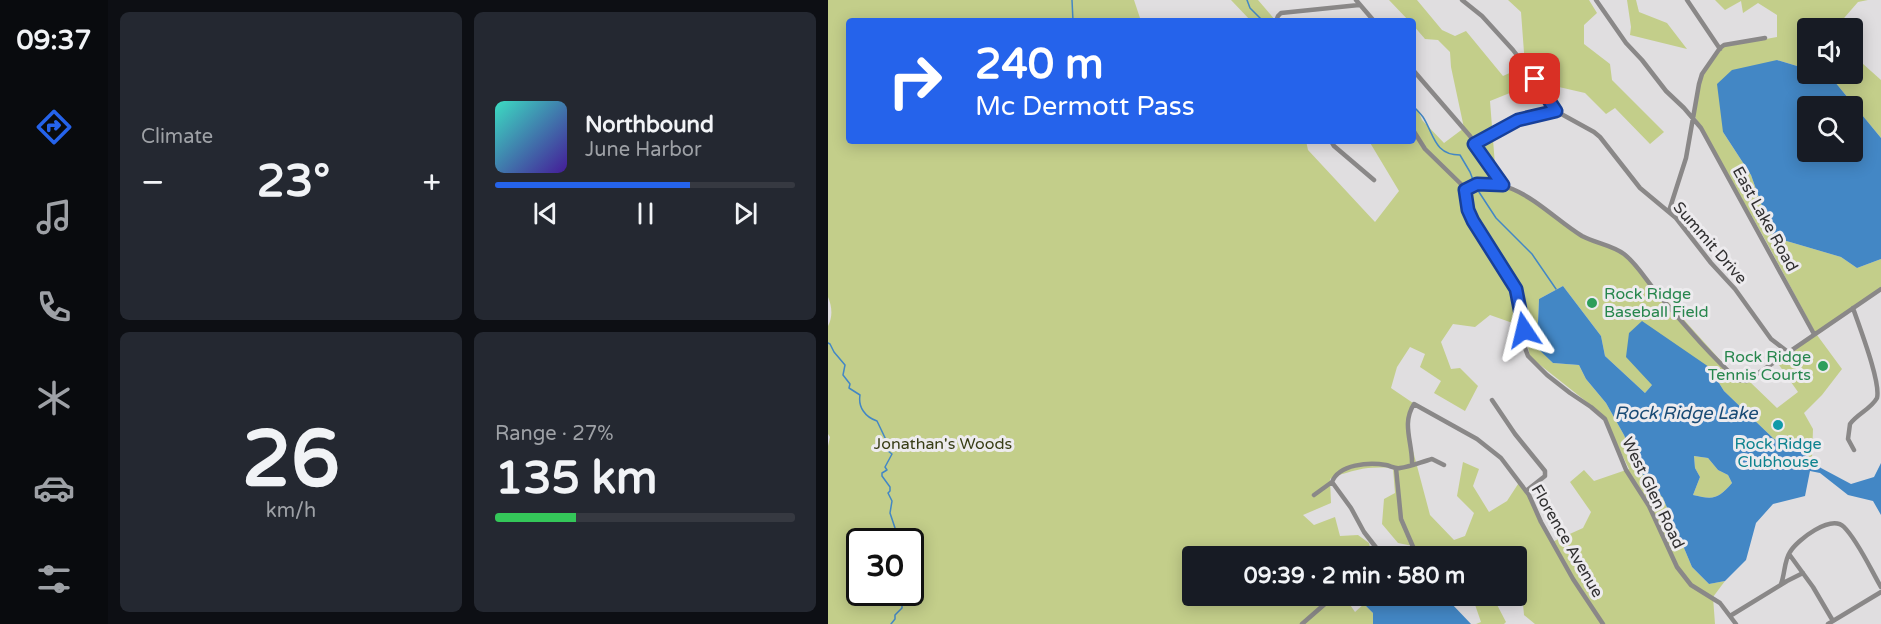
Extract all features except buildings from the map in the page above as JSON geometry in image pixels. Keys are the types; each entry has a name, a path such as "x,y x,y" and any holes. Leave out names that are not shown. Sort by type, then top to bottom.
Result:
{"street":[{"path":"1356,0 1371,18"},
{"name":"Summit Drive","path":"1462,0 1482,16 1513,50 1556,111 1600,137 1640,188 1676,218 1735,289 1770,339 1788,352"},
{"name":"East Lake Road","path":"1596,0 1626,43 1665,91 1693,117 1773,256 1814,334"},
{"path":"1687,0 1720,49"},
{"path":"1277,18 1281,13 1359,5"},
{"path":"1669,212 1686,158 1696,95 1702,74 1720,49 1729,44 1766,38"},
{"path":"1416,73 1457,121 1503,185"},
{"path":"1474,144 1518,120 1556,111"},
{"name":"West Glen Road","path":"1416,135 1425,149 1463,186 1473,221 1516,289 1528,356 1547,375 1605,419 1626,470 1649,506 1677,567 1691,585 1713,598 1736,624"},
{"path":"1333,144 1374,180"},
{"path":"1465,190 1477,184 1503,185 1527,196 1585,237 1623,254 1738,380 1745,381 1881,289"},
{"path":"1853,308 1877,373 1880,388 1876,400 1850,424 1848,439 1854,450"},
{"path":"1492,400 1515,434 1545,471 1545,476 1526,491"},
{"name":"Florence Avenue","path":"1412,465 1407,421 1414,404 1490,448 1501,458 1526,491 1573,579 1603,624"},
{"path":"1314,495 1332,482 1338,472 1350,466 1382,464 1396,468 1432,459 1444,465"},
{"path":"1396,468 1401,519 1413,546"},
{"path":"1332,482 1374,546"},
{"path":"1781,584 1789,554 1794,547 1821,527 1834,522 1840,524 1854,540 1881,587"},
{"path":"1789,554 1803,573 1830,623 1881,592"},
{"path":"1730,616 1803,573"},
{"path":"1302,624 1323,606"}],"green space":[{"name":"Jonathan's Woods","path":"828,0 1134,0 1140,18 846,18 846,144 1307,144 1308,150 1375,222 1399,191 1371,144 1416,144 1416,108 1422,120 1444,143 1464,128 1450,52 1438,40 1425,39 1416,28 1416,18 1406,18 1389,0 1417,0 1442,30 1455,36 1466,31 1503,76 1525,66 1521,12 1508,0 1589,0 1597,13 1584,25 1584,44 1610,64 1612,80 1664,132 1650,144 1615,108 1606,114 1585,93 1537,82 1490,101 1496,178 1537,202 1578,233 1624,253 1739,381 1750,382 1777,408 1798,392 1777,362 1816,334 1694,115 1701,76 1722,47 1777,37 1777,15 1758,3 1743,13 1741,1 1725,10 1715,0 1868,0 1858,2 1844,18 1797,18 1797,66 1777,60 1723,132 1751,175 1773,237 1841,257 1857,268 1881,259 1881,290 1817,335 1842,369 1822,395 1804,413 1813,429 1812,459 1793,445 1774,439 1724,391 1709,367 1652,385 1645,393 1605,356 1601,336 1563,286 1539,299 1535,345 1553,363 1579,365 1586,379 1606,403 1624,435 1639,470 1663,498 1692,567 1709,584 1725,581 1713,597 1715,624 1535,624 1524,615 1523,606 1527,606 1527,546 1413,546 1398,543 1382,524 1384,499 1395,493 1393,468 1376,467 1333,477 1330,479 1331,503 1303,515 1314,525 1335,517 1340,536 1358,535 1370,546 1182,546 1182,606 1351,606 1355,612 1362,606 1366,606 1373,613 1373,624 828,624 828,446 830,437 828,434 828,326 831,312 828,297","holes":["1490,315 1524,327 1530,357 1602,414 1629,469 1594,481 1584,470 1570,482 1591,512 1583,528 1552,542 1520,481 1507,501 1489,512 1473,486 1479,469 1463,462 1457,496 1474,513 1465,536 1454,540 1430,515 1408,432 1413,403 1391,388 1397,367 1410,347 1425,354 1420,367 1441,381 1434,393 1465,411 1478,386 1460,368 1451,369 1441,342 1453,324 1475,327"]},
{"path":"1231,0 1258,0 1273,18 1248,18"},
{"path":"1627,0 1636,0 1639,12 1667,23 1687,49 1630,35"},
{"path":"1863,64 1881,80 1881,138 1863,116 1863,96 1846,96 1837,84 1863,84"},
{"path":"1694,456 1708,458 1718,470 1728,475 1732,483 1715,497 1693,495 1700,477 1695,468"},
{"path":"1475,606 1498,606 1506,622 1504,624 1476,624 1481,622"}],"water":[{"path":"1777,60 1797,66 1797,84 1837,84 1846,96 1797,96 1797,162 1863,162 1863,116 1881,138 1881,259 1857,268 1841,257 1773,237 1751,175 1723,132 1717,84 1732,70"},
{"name":"Rock Ridge Lake","path":"1563,286 1601,336 1605,356 1645,393 1652,385 1626,357 1629,333 1642,321 1709,367 1724,391 1774,439 1793,445 1821,468 1851,484 1874,477 1881,463 1881,515 1873,501 1848,495 1820,473 1810,471 1805,496 1773,504 1756,523 1746,560 1725,581 1709,584 1692,567 1663,498 1639,470 1624,435 1606,403 1586,379 1579,365 1553,363 1534,345 1539,299","holes":["1694,456 1708,458 1718,470 1728,475 1732,483 1719,495 1711,498 1693,495 1700,477 1695,468"]},
{"path":"1366,606 1454,606 1471,624 1373,624 1373,613"}],"waterway":[{"path":"1072,0 1073,18"},
{"path":"1247,0 1250,8 1260,18"},
{"path":"1416,109 1440,147 1451,154 1460,155 1475,185"},
{"path":"1477,189 1496,218 1532,254 1556,289"},
{"path":"828,343 845,365 843,375 850,384 849,388 860,395 861,407 866,414 877,421 888,444 888,451 892,454 885,467 887,470 882,473 882,476 890,487 888,493 892,501 890,513 895,528"},
{"path":"891,624 902,606"}],"place":[{"name":"Rock Ridge Baseball Field","path":"1592,303"},
{"name":"Rock Ridge Tennis Courts","path":"1823,366"},
{"name":"Rock Ridge Clubhouse","path":"1778,425"}],"route":[{"path":"1524,330 1516,289 1486,245 1473,221 1468,210 1465,190 1477,184 1503,185 1474,144 1518,120 1556,111 1535,79"}]}
